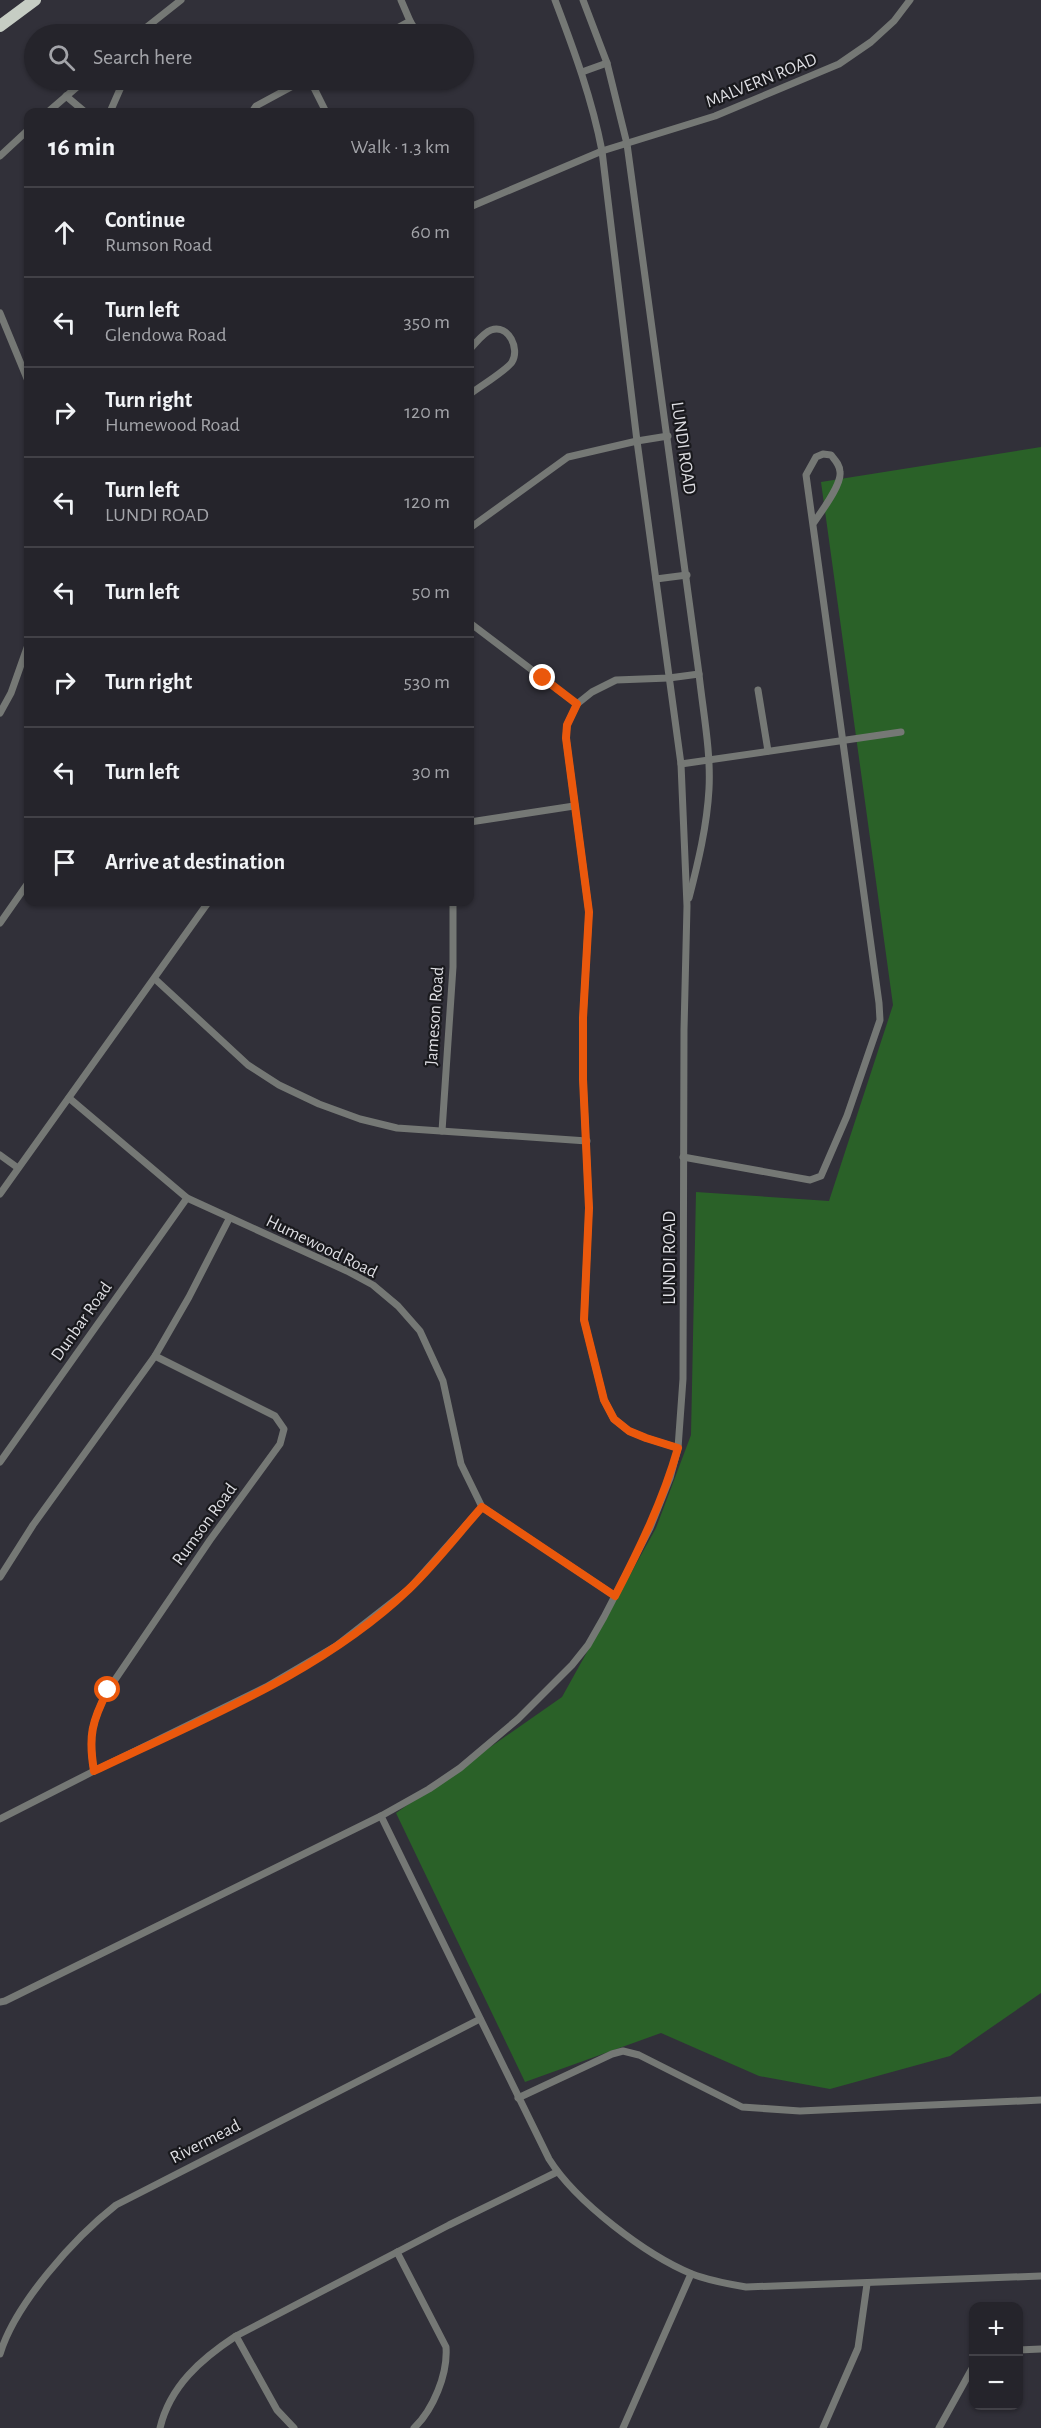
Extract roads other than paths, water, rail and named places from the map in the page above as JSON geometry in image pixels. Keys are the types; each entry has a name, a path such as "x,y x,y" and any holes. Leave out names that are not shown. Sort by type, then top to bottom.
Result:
{"highway":[{"path":"0,24 21,0"},
{"path":"0,24 35,0"}],"street":[{"path":"153,24 181,0"},
{"path":"401,0 412,24"},
{"name":"LUNDI ROAD","path":"0,2002 381,1816 429,1790 460,1768 526,1712 583,1652 650,1528 670,1478 678,1448 683,1379 683,1157 687,906 681,764 637,441 602,151 595,115 582,72 555,0"},
{"name":"LUNDI ROAD","path":"583,0 607,63 627,144 699,674 709,788 706,819 687,906"},
{"name":"MALVERN ROAD","path":"474,205 602,151 715,116 839,64 871,42 894,21 910,0"},
{"path":"404,24 410,21"},
{"path":"582,72 607,63"},
{"path":"52,108 73,90"},
{"path":"112,108 120,90"},
{"path":"255,108 286,90"},
{"path":"315,90 324,108"},
{"path":"66,96 80,108"},
{"path":"0,156 24,134"},
{"path":"0,313 24,371"},
{"path":"474,345 492,330 500,330 513,341 516,350 512,363 474,391"},
{"path":"474,525 568,457 668,436"},
{"path":"683,1157 810,1180 821,1176 847,1116 878,1029 880,1014 806,475 816,457 823,454 831,455 838,463 841,474 838,484 813,524"},
{"path":"656,579 687,575"},
{"path":"474,626 577,704"},
{"path":"0,713 11,693 24,656"},
{"path":"678,1448 646,1438 622,1426 608,1411 584,1320 589,1208 583,1079 583,1018 589,912 566,738 567,725 577,704 592,692 616,680 669,678 699,674"},
{"path":"758,690 768,751"},
{"path":"681,764 901,732"},
{"path":"474,821 574,806"},
{"path":"0,923 24,889"},
{"path":"0,1194 155,979 203,906"},
{"name":"Jameson Road","path":"442,1131 453,967 452,906"},
{"path":"155,979 248,1065 279,1085 360,1119 397,1128 587,1141"},
{"name":"Humewood Road","path":"69,1098 187,1198 229,1219 348,1270 373,1285 398,1306 420,1332 443,1382 460,1464 482,1507 615,1596"},
{"path":"0,1155 18,1168"},
{"name":"Dunbar Road","path":"0,1462 187,1198"},
{"path":"0,1577 33,1525 155,1356 189,1297 229,1219"},
{"name":"Rumson Road","path":"94,1771 90,1751 91,1730 95,1715 108,1690 210,1540 280,1444 284,1429 275,1416 155,1356"},
{"path":"0,1819 266,1687 336,1646 409,1589 482,1507"},
{"path":"381,1816 518,2098 557,2172 594,2208 628,2236 691,2274 723,2284 746,2287 1041,2277"},
{"name":"Rivermead","path":"0,2354 19,2313 41,2283 90,2229 116,2205 480,2019"},
{"path":"518,2098 598,2059 622,2051 639,2055 742,2107 800,2111 1041,2100"},
{"path":"160,2428 167,2406 186,2377 218,2347 397,2252 557,2172"},
{"path":"397,2252 446,2347 446,2363 438,2389 425,2415 414,2428"},
{"path":"623,2428 691,2274"},
{"path":"823,2428 858,2348 867,2284"},
{"path":"236,2336 277,2410 294,2428"},
{"path":"1023,2350 1041,2349"},
{"path":"939,2428 969,2374"}]}
